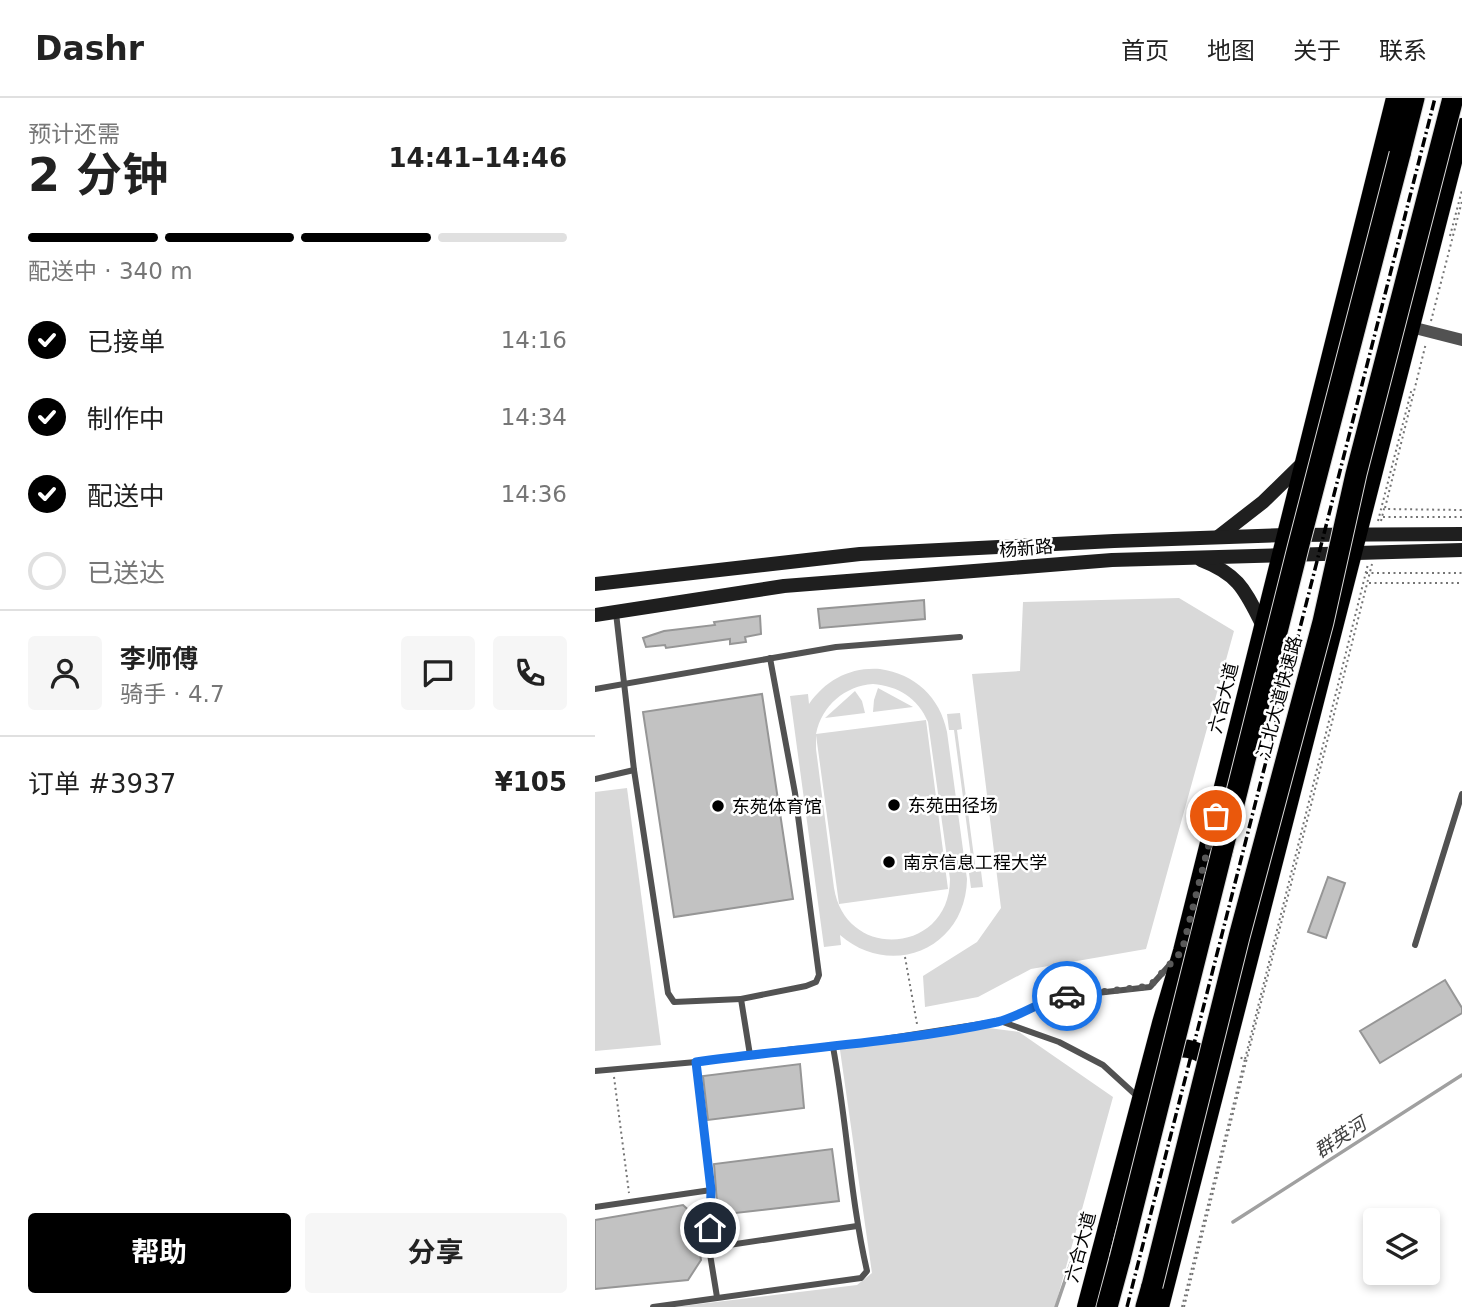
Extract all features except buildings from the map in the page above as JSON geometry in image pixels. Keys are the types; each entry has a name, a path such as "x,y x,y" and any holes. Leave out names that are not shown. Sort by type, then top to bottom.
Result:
{"highway":[{"name":"江北大道快速路","path":"1107,1307 1414,98"},
{"name":"江北大道快速路","path":"1149,1297 1242,925 1323,622 1356,474 1453,98"}],"main road":[{"name":"六合大道","path":"1086,1307 1182,951 1395,98"},
{"path":"1160,1307 1219,1072 1363,554 1422,330 1462,130"},
{"path":"1217,537 1263,502 1305,461"},
{"name":"杨新路","path":"595,584 860,554 1217,537 1462,534"},
{"name":"杨新路","path":"595,615 784,586 1112,561 1462,550"},
{"path":"1193,557 1224,569 1246,592 1263,626"},
{"path":"1152,1056 1179,1047 1205,1054 1219,1072"}],"street":[{"path":"1422,330 1462,340"}],"lane":[{"path":"616,611 633,770 668,993 674,1002 741,999 806,986 816,982 819,975 795,793 770,657"},
{"path":"595,689 770,657 960,637"},
{"path":"595,779 633,770"},
{"path":"1415,945 1462,794"},
{"path":"595,1070 833,1047 1000,1021 1061,997 1150,986 1182,951"},
{"path":"741,999 750,1055"},
{"path":"1000,1021 1059,1042 1103,1065 1141,1099"},
{"path":"653,1307 862,1278 867,1271 857,1226 851,1160 833,1047"},
{"path":"696,1062 711,1190 709,1248 717,1297"},
{"path":"595,1207 711,1190"},
{"path":"709,1248 857,1226"}],"path":[{"path":"1367,535 1380,517 1422,330 1462,190"},
{"path":"1384,509 1422,330 1462,201"},
{"path":"1380,517 1462,517"},
{"path":"1183,1307 1366,573 1363,554"},
{"path":"1366,573 1462,573"},
{"path":"1183,1307 1368,583 1462,583"},
{"path":"905,957 917,1024"},
{"path":"1233,1056 1245,1059"},
{"path":"613,1069 630,1203"}],"shaded area":[{"path":"1179,598 1234,631 1146,949 1031,969 978,997 925,1007 923,976 977,942 1001,908 972,674 1020,671 1023,602"},
{"path":"869,669 893,672 915,682 939,708 947,732 967,879 963,903 954,923 940,939 923,950 903,955 882,955 860,948 840,935 841,945 824,947 790,696 808,694 809,704 831,682 849,673","holes":["873,684 891,687 913,700 924,714 928,722 950,879 946,904 934,922 916,934 897,939 876,937 857,928 842,912 840,904 948,889 926,720 816,734 829,706 844,693","816,735 839,901 834,888 816,749"]},
{"path":"878,688 913,707 873,712"},
{"path":"855,691 862,701 865,713 825,718"},
{"path":"960,713 962,729 957,730 976,872 981,871 983,887 971,888 969,873 973,872 954,730 949,730 947,714"},
{"path":"627,788 661,1045 595,1051 595,792"},
{"path":"965,1025 1019,1032 1113,1097 1055,1307 674,1307 857,1285 872,1273 839,1043"}],"waterway":[{"name":"群英河","path":"1233,1222 1462,1075"},
{"name":"群英河","path":"1056,1307 1071,1263"}],"railway":[{"path":"1230,858 1330,450 1421,98"},
{"path":"1127,1307 1435,98"}],"way so far":[{"path":"1067,996 1150,986 1182,951 1216,816"}],"place":[{"name":"东苑田径场","path":"894,805"},
{"name":"东苑体育馆","path":"718,806"},
{"name":"南京信息工程大学","path":"889,862"}],"route":[{"path":"710,1228 711,1190 696,1062 794,1049 833,1047 1000,1021 1067,996"}]}
